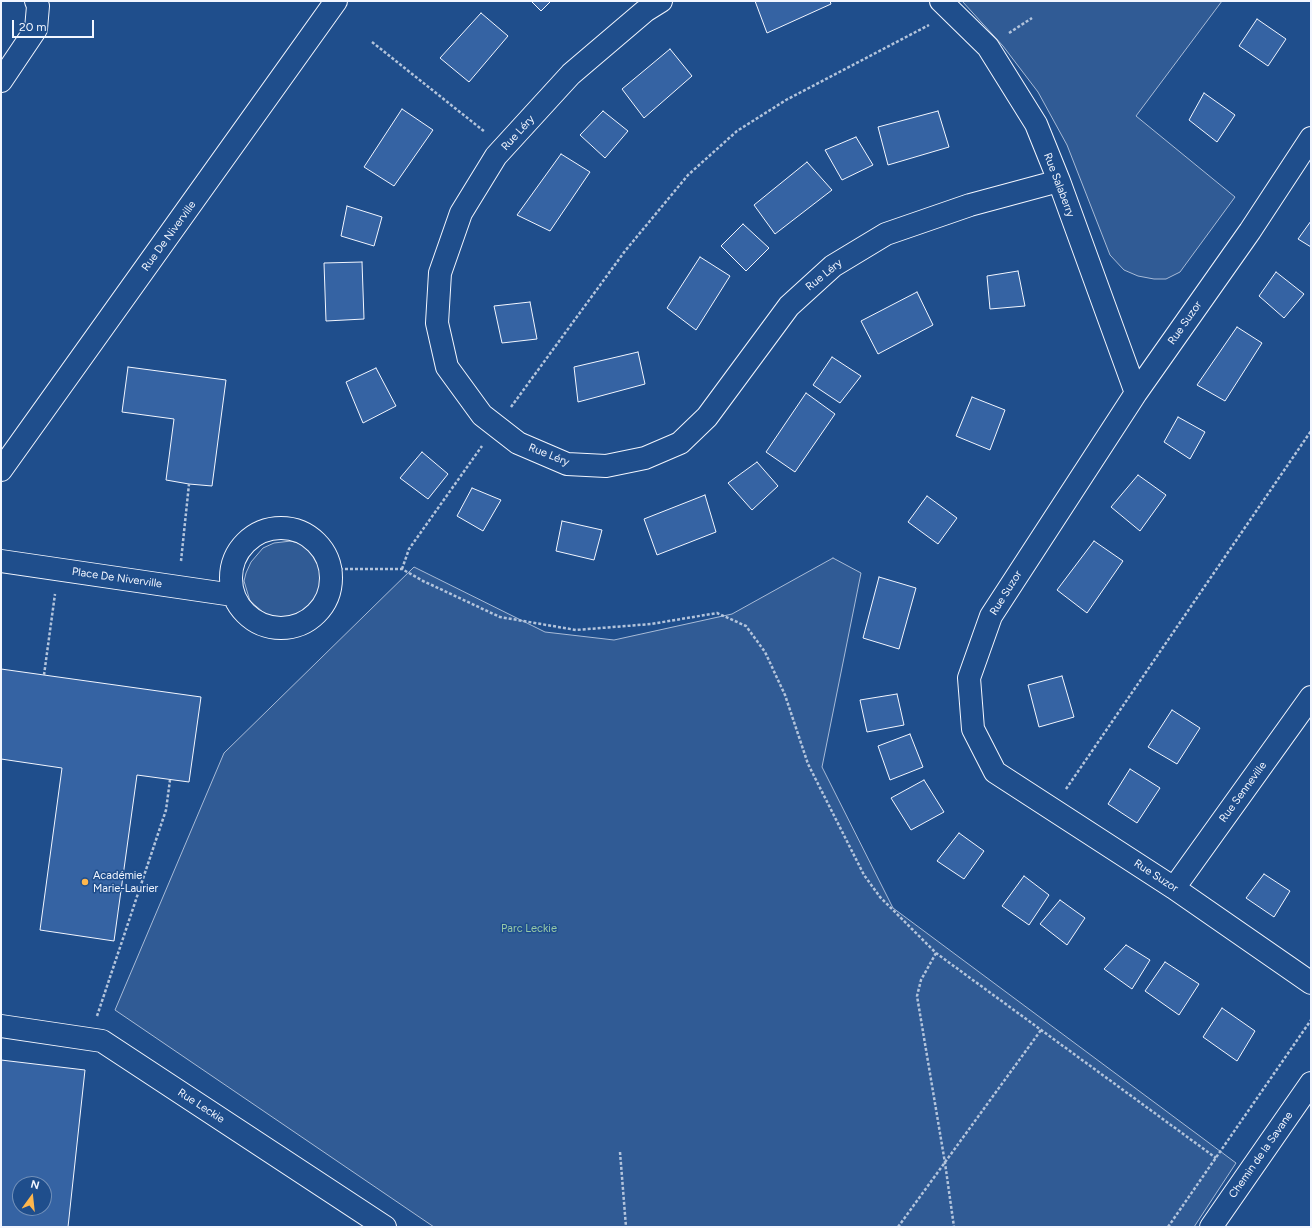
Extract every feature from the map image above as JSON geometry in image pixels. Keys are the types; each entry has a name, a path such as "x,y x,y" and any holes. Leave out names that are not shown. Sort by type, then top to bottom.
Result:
{"street":[{"path":"1,81 36,29 38,6 36,1"},
{"name":"Rue De Niverville","path":"1,470 336,1"},
{"name":"Rue Léry","path":"661,1 645,11 572,74 496,156 460,213 440,273 437,323 447,367 482,415 518,443 567,464 606,466 645,458 680,443 707,417 789,306 833,266 886,234 970,205 1058,181"},
{"name":"Rue Salaberry","path":"947,7 988,47 1036,124 1136,394"},
{"name":"Rue Suzor","path":"1311,138 1250,231 1136,394 991,616 969,678 974,729 995,772 1174,888 1311,983"},
{"path":"284,528 303,533 318,544 328,561 331,580 327,600 315,616 298,625 278,628 259,624 243,612 233,595 230,575 235,556 247,540 264,530 284,528"},
{"name":"Place De Niverville","path":"1,562 233,595"},
{"name":"Rue Senneville","path":"1174,888 1311,697"},
{"name":"Rue Leckie","path":"1,1026 102,1041 385,1227"},
{"name":"Chemin de la Savane","path":"1211,1227 1311,1084"}],"path":[{"path":"402,569 409,549 496,426 625,251 688,175 737,131 786,100 947,7"},
{"path":"372,42 505,147"},
{"path":"1053,809 1311,431"},
{"path":"178,587 189,484"},
{"path":"330,569 402,569 422,581 500,617 576,630 651,624 716,613 746,626 764,652 782,688 808,764 864,875 880,897 936,953 1216,1158"},
{"path":"44,676 59,570"},
{"path":"89,1040 166,810 170,780"},
{"path":"936,953 922,980 917,996 954,1227"},
{"path":"1168,1227 1311,1020"},
{"path":"898,1227 1041,1030"},
{"path":"620,1152 626,1227"}],"shaded area":[{"path":"962,1 1222,1 1136,116 1235,197 1180,272 1166,279 1154,279 1138,276 1124,270 1110,255 1067,145 1038,92 1003,46"},
{"path":"291,541 301,544 317,556 328,581 319,604 309,614 285,620 270,618 250,601 244,581 246,573 251,562 263,548 274,543"},
{"name":"Parc Leckie","path":"833,558 861,573 822,767 893,908 1236,1163 1194,1227 434,1227 115,1010 224,753 414,567 545,632 614,640 732,614"}],"building":[{"path":"531,1 551,1 541,11"},
{"path":"755,1 830,1 831,4 767,33"},
{"path":"481,13 508,36 469,82 440,58"},
{"path":"1257,19 1286,39 1268,66 1239,46"},
{"path":"670,49 692,76 644,118 622,89"},
{"path":"1204,93 1235,115 1217,142 1189,120"},
{"path":"402,109 433,130 394,186 364,167"},
{"path":"603,111 628,131 605,158 580,135"},
{"path":"938,111 949,147 888,165 878,127"},
{"path":"856,137 873,165 842,180 825,150"},
{"path":"561,154 590,172 550,231 517,215"},
{"path":"807,162 832,190 775,234 754,205"},
{"path":"347,206 382,217 374,246 341,236"},
{"path":"1311,221 1311,247 1298,239"},
{"path":"743,224 769,248 746,271 721,246"},
{"path":"700,257 730,276 696,330 667,308"},
{"path":"362,262 364,319 326,321 324,263"},
{"path":"1018,271 1025,306 990,309 987,276"},
{"path":"1276,272 1304,294 1284,318 1259,296"},
{"path":"917,292 933,325 878,354 861,321"},
{"path":"530,302 537,339 502,343 494,306"},
{"path":"1237,327 1262,343 1225,401 1197,385"},
{"path":"638,352 645,384 578,402 574,367"},
{"path":"832,357 861,376 840,403 813,385"},
{"path":"128,367 226,380 212,486 166,480 174,419 122,412"},
{"path":"376,368 396,406 363,423 346,382"},
{"path":"806,393 835,414 795,472 766,452"},
{"path":"972,397 1005,410 990,450 956,436"},
{"path":"1178,417 1205,432 1190,459 1164,442"},
{"path":"422,452 448,474 428,499 400,478"},
{"path":"757,462 778,486 752,510 728,483"},
{"path":"1138,475 1166,495 1140,531 1111,507"},
{"path":"472,488 501,500 483,531 457,516"},
{"path":"705,495 716,532 657,555 644,519"},
{"path":"927,496 957,518 938,544 908,522"},
{"path":"562,521 602,530 594,560 556,551"},
{"path":"1094,541 1123,561 1087,613 1057,590"},
{"path":"879,577 916,588 899,649 863,638"},
{"path":"1,669 201,697 189,782 137,775 114,941 40,930 62,768 1,759"},
{"path":"1062,676 1074,717 1039,727 1028,685"},
{"path":"897,694 904,725 867,732 860,700"},
{"path":"1172,710 1200,728 1177,764 1148,747"},
{"path":"910,734 923,767 890,780 878,746"},
{"path":"1130,769 1160,788 1137,823 1108,804"},
{"path":"924,780 944,812 911,830 891,798"},
{"path":"959,833 984,851 964,879 937,861"},
{"path":"1264,874 1290,891 1274,917 1246,898"},
{"path":"1024,876 1049,895 1029,925 1002,906"},
{"path":"1060,900 1085,918 1067,945 1040,924"},
{"path":"1126,945 1150,960 1132,989 1104,969"},
{"path":"1165,962 1199,984 1179,1015 1145,991"},
{"path":"1222,1008 1255,1031 1237,1061 1203,1037"},
{"path":"1,1060 85,1070 68,1227 1,1227"}],"place":[{"name":"Académie Marie-Laurier","path":"85,882"}]}
